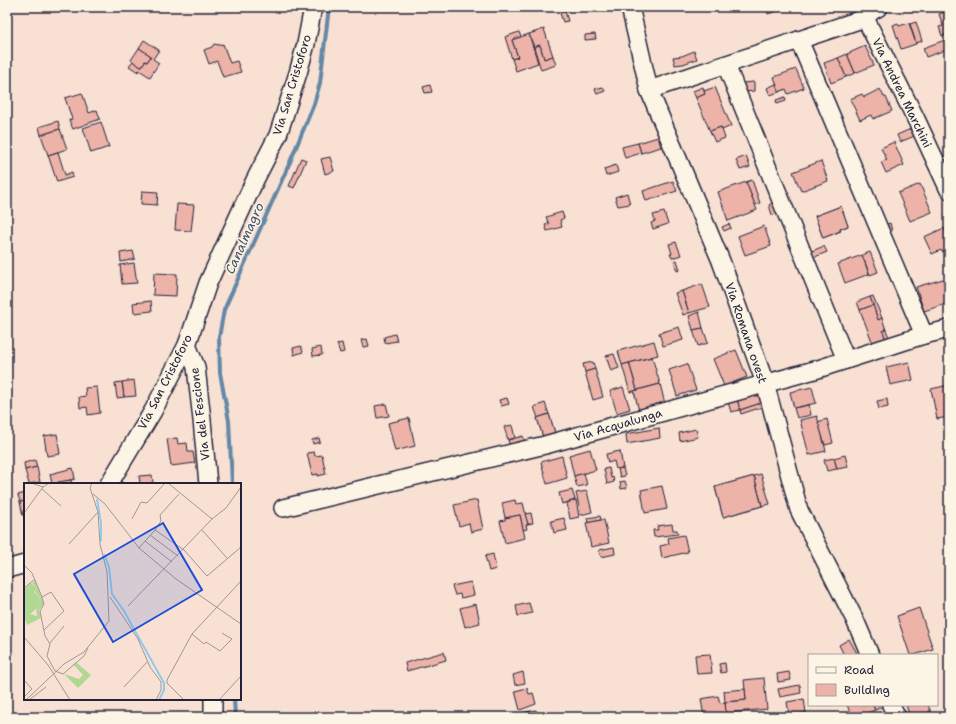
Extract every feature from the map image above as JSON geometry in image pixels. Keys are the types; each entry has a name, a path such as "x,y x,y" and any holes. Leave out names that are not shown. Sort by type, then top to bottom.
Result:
{"street":[{"name":"Via San Cristoforo","path":"110,483 153,411 187,345 208,283 255,180 278,134 306,44 313,7"},
{"name":"Via Romana ovest","path":"630,7 649,90 721,261 765,383 799,510 855,620 870,654"},
{"path":"649,90 865,18 879,7"},
{"name":"Via Andrea Marchini","path":"865,18 915,117 949,190"},
{"path":"799,40 924,335"},
{"path":"726,64 846,360"},
{"name":"Via Acqualunga","path":"283,508 545,445 818,369 924,335 949,329"},
{"name":"Via del Fescione","path":"187,345 196,367 208,483"},
{"path":"7,569 24,564"},
{"path":"213,700 213,717"},
{"path":"891,706 896,717"}],"building":[{"path":"766,7 789,7 768,14"},
{"path":"565,11 568,21 563,22 560,13"},
{"path":"947,11 949,17 949,34 942,36 939,27 943,26 939,14"},
{"path":"916,22 922,41 916,43 910,24"},
{"path":"898,23 899,26 909,23 916,44 901,49 893,25"},
{"path":"544,29 553,56 544,59 540,45 534,47 529,34"},
{"path":"519,32 521,37 512,40 518,57 512,59 505,37"},
{"path":"529,34 538,63 516,71 512,59 518,57 512,40"},
{"path":"595,34 596,39 585,40 585,35"},
{"path":"144,40 159,50 153,59 159,63 150,77 129,66 133,61 141,67 151,56 139,48"},
{"path":"945,40 948,49 926,57 923,48"},
{"path":"214,44 223,44 230,63 237,61 241,72 223,77 217,61 209,64 204,50 212,47"},
{"path":"540,45 544,59 553,56 556,65 541,70 534,47"},
{"path":"865,46 874,65 855,73 847,54"},
{"path":"139,48 151,56 141,67 131,60"},
{"path":"694,51 697,59 675,65 673,57 682,56"},
{"path":"847,54 855,73 846,77 838,58"},
{"path":"838,58 846,77 831,83 824,63"},
{"path":"796,69 804,88 788,94 786,89 779,92 774,77"},
{"path":"754,82 754,91 744,92 743,83"},
{"path":"776,84 779,92 770,95 767,88"},
{"path":"430,85 432,92 425,93 423,87"},
{"path":"603,87 605,91 597,94 595,89"},
{"path":"703,87 705,94 696,98 693,91"},
{"path":"715,87 731,126 722,130 721,127 710,131 696,98 705,94 704,91"},
{"path":"880,89 884,97 886,97 892,111 873,119 871,115 860,120 850,99 862,94 864,97"},
{"path":"82,93 89,113 97,110 100,119 73,129 69,120 72,119 65,98"},
{"path":"785,97 786,101 777,104 776,100"},
{"path":"58,121 60,129 41,135 39,127"},
{"path":"101,122 109,147 91,153 83,128"},
{"path":"721,127 725,138 715,142 710,131"},
{"path":"913,128 917,135 900,142 897,135"},
{"path":"60,129 67,149 48,155 41,135"},
{"path":"658,137 661,147 641,153 638,143"},
{"path":"894,142 904,165 886,173 881,162 887,160 881,148"},
{"path":"638,143 641,153 625,158 622,147"},
{"path":"58,152 65,175 72,172 73,177 57,182 48,155"},
{"path":"746,156 750,167 740,170 736,160"},
{"path":"330,157 334,171 325,174 321,159"},
{"path":"301,158 306,160 294,188 289,186"},
{"path":"821,161 828,181 801,191 793,172"},
{"path":"616,165 618,172 606,176 604,169"},
{"path":"752,180 760,203 755,205 746,182"},
{"path":"673,181 677,191 646,201 643,191"},
{"path":"746,182 757,210 728,221 718,192"},
{"path":"920,184 932,212 910,221 898,193"},
{"path":"142,191 158,192 157,205 141,204"},
{"path":"627,193 630,204 618,206 615,197"},
{"path":"774,202 778,212 772,215 769,205"},
{"path":"177,204 194,205 191,231 175,230"},
{"path":"841,206 848,226 840,229 841,231 823,238 815,216"},
{"path":"841,206 848,226 823,238 815,216"},
{"path":"562,212 564,218 560,220 562,227 547,231 545,225 549,224 546,217"},
{"path":"664,212 668,224 653,229 651,223 655,221 653,215"},
{"path":"890,223 892,231 888,233 885,225"},
{"path":"729,224 731,228 724,231 722,227"},
{"path":"764,226 771,246 745,255 738,236"},
{"path":"944,228 949,239 949,249 942,252 941,250 932,254 924,237"},
{"path":"676,242 681,255 672,258 669,244"},
{"path":"824,246 827,252 810,259 807,253"},
{"path":"133,251 135,259 121,262 120,253"},
{"path":"870,252 878,272 870,275 862,255"},
{"path":"862,255 869,274 845,283 838,264"},
{"path":"677,260 680,270 677,271 674,261"},
{"path":"134,263 137,283 122,284 120,265"},
{"path":"154,273 177,274 176,296 153,295"},
{"path":"943,279 946,286 949,285 949,303 924,311 916,287"},
{"path":"702,284 710,307 689,313 682,291"},
{"path":"682,291 689,313 683,315 675,293"},
{"path":"873,296 882,318 878,320 870,297"},
{"path":"870,297 873,305 860,310 857,302"},
{"path":"151,301 152,311 134,313 133,303"},
{"path":"873,305 878,320 882,318 886,330 883,331 888,344 875,349 860,310"},
{"path":"699,312 703,328 693,330 689,316"},
{"path":"679,327 683,340 663,346 659,333"},
{"path":"703,328 708,343 698,346 693,330"},
{"path":"886,330 891,342 887,343 883,331"},
{"path":"395,334 397,341 385,343 384,337"},
{"path":"367,339 369,346 363,347 361,340"},
{"path":"654,341 658,355 622,365 618,351"},
{"path":"342,343 344,352 340,353 337,344"},
{"path":"301,346 303,352 294,355 293,348"},
{"path":"321,347 322,355 313,356 312,349"},
{"path":"736,350 747,377 724,386 713,359"},
{"path":"614,354 619,368 611,371 606,356"},
{"path":"652,357 660,384 637,390 629,363"},
{"path":"593,362 595,369 585,372 583,364"},
{"path":"909,362 913,380 890,385 886,367"},
{"path":"629,363 637,390 630,392 622,365"},
{"path":"687,364 696,390 677,396 669,370"},
{"path":"595,369 603,397 593,400 585,372"},
{"path":"134,380 136,396 124,397 122,382"},
{"path":"122,382 124,397 117,398 115,383"},
{"path":"660,384 665,404 639,411 634,391"},
{"path":"949,385 949,417 937,419 931,389"},
{"path":"97,387 100,413 88,415 87,407 80,408 79,397 86,396 85,388"},
{"path":"623,387 630,409 617,413 610,391"},
{"path":"812,387 816,403 794,408 790,392"},
{"path":"758,393 761,403 740,410 737,399"},
{"path":"507,398 509,404 501,406 499,400"},
{"path":"737,399 740,410 731,412 728,402"},
{"path":"887,399 888,407 879,409 877,401"},
{"path":"545,403 549,414 538,418 534,407"},
{"path":"761,403 762,407 741,414 740,410"},
{"path":"386,404 389,416 377,418 375,406"},
{"path":"809,405 811,415 797,418 794,408"},
{"path":"549,414 556,436 544,440 537,418"},
{"path":"549,414 556,436 544,440 537,418"},
{"path":"817,416 826,451 809,455 800,420"},
{"path":"409,418 415,446 395,451 388,423"},
{"path":"827,419 833,443 825,445 818,422"},
{"path":"512,425 515,438 508,440 504,427"},
{"path":"659,428 660,438 627,444 626,434"},
{"path":"696,429 698,437 680,441 679,433"},
{"path":"57,434 60,454 47,456 44,436"},
{"path":"523,436 526,445 511,450 508,440"},
{"path":"177,438 178,444 187,443 188,452 193,452 195,463 171,466 167,439"},
{"path":"319,438 320,442 313,444 312,440"},
{"path":"590,449 596,470 574,476 569,455"},
{"path":"620,451 623,468 616,469 614,461 608,463 606,454"},
{"path":"314,452 315,456 322,455 326,474 318,476 318,474 312,475 307,453"},
{"path":"845,455 848,467 837,469 834,458"},
{"path":"562,456 567,478 547,484 541,462"},
{"path":"834,458 837,469 827,471 824,460"},
{"path":"35,460 37,467 25,470 24,463"},
{"path":"37,467 40,482 29,483 25,470"},
{"path":"73,468 75,479 52,483 50,474"},
{"path":"609,468 611,478 613,477 614,482 607,484 604,469"},
{"path":"623,468 625,476 620,477 618,469"},
{"path":"584,473 587,485 577,487 574,476"},
{"path":"761,474 770,504 762,506 754,476"},
{"path":"152,475 153,483 140,483 139,476"},
{"path":"754,476 762,506 723,517 715,487"},
{"path":"754,476 762,506 723,517 715,487"},
{"path":"71,480 72,483 58,483"},
{"path":"625,481 627,488 621,489 620,482"},
{"path":"662,486 667,509 645,513 641,490"},
{"path":"572,490 575,500 562,504 559,493"},
{"path":"587,491 592,512 581,515 576,493"},
{"path":"24,493 24,501 20,502 18,495"},
{"path":"477,500 483,529 471,532 469,523 459,526 454,505"},
{"path":"515,500 516,504 523,503 528,524 526,525 527,529 523,530 520,515 505,518 502,503"},
{"path":"576,500 579,517 570,519 567,503"},
{"path":"24,501 24,516 23,516 20,502"},
{"path":"531,513 533,523 528,524 525,514"},
{"path":"520,515 525,538 505,543 500,521 505,520 505,518"},
{"path":"600,516 601,520 588,523 587,518"},
{"path":"564,518 567,530 554,533 551,521"},
{"path":"604,520 609,543 591,547 586,523"},
{"path":"672,524 673,530 677,530 678,534 654,537 653,530 658,530 657,526"},
{"path":"684,535 688,552 662,558 660,546 669,544 668,538"},
{"path":"614,547 615,554 601,557 599,550"},
{"path":"493,554 496,569 489,571 485,556"},
{"path":"471,582 474,595 461,598 460,594 455,595 452,586"},
{"path":"529,603 532,613 518,616 516,606"},
{"path":"476,604 480,623 465,627 460,608"},
{"path":"919,608 933,649 917,654 910,654 897,616"},
{"path":"849,639 857,654 844,654 839,645"},
{"path":"444,652 446,660 407,671 405,663"},
{"path":"710,654 712,673 697,674 695,655"},
{"path":"725,663 726,672 721,673 719,664"},
{"path":"523,672 525,683 515,685 513,675"},
{"path":"789,672 791,680 778,682 777,674"},
{"path":"764,678 767,709 726,713 725,702 746,700 744,680"},
{"path":"800,685 801,693 780,697 778,689"},
{"path":"527,688 529,694 533,693 536,704 520,710 515,691"},
{"path":"745,689 746,700 725,702 724,691"},
{"path":"718,696 720,703 725,702 726,713 704,717 701,699"},
{"path":"804,699 806,713 789,715 787,702"},
{"path":"847,706 873,706 875,710 858,717 852,717"},
{"path":"873,706 884,706 875,710"},
{"path":"906,706 928,706 931,712 928,712 930,717 910,717"},
{"path":"536,710 538,717 522,717 521,713"}],"waterway":[{"name":"Canalmagro","path":"232,483 229,421 220,373 219,337 224,310 290,162 314,104 320,83 329,7"},
{"name":"Canalmagro","path":"234,700 235,717"}]}
